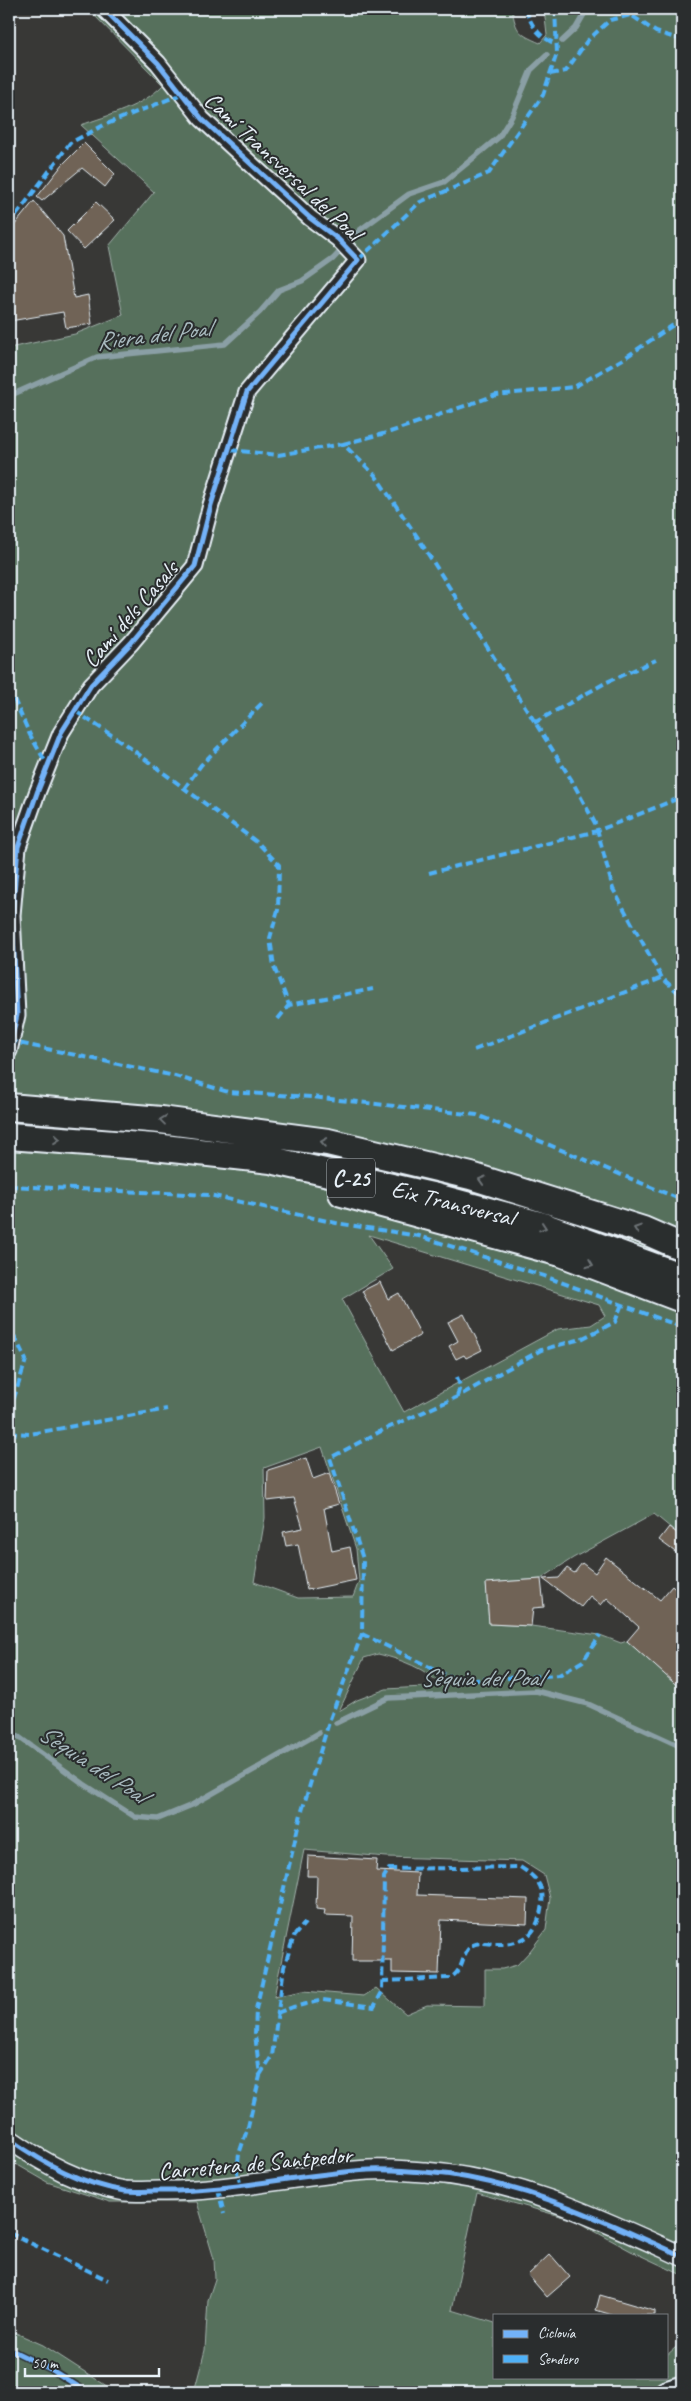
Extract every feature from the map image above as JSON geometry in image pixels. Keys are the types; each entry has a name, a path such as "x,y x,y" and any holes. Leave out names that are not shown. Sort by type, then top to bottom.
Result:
{"highway":[{"name":"Eix Transversal","path":"9,1107 161,1120 328,1142 471,1176 642,1230 682,1247"},
{"name":"Eix Transversal","path":"9,1136 154,1147 271,1160 436,1197 540,1225 682,1276"},
{"path":"154,1147 347,1194 561,1253 682,1299"}],"main road":[{"path":"666,2392 682,2387"}],"street":[{"name":"Camí Transversal del Poal","path":"104,9 158,63 202,119 310,218 338,239 356,257"},
{"name":"Camí dels Casals","path":"9,1051 17,1015 12,915 18,847 37,793 62,734 91,685 131,643 195,566 211,505 247,392 356,257"},
{"name":"Carretera de Santpedor","path":"9,2139 46,2164 86,2181 126,2191 181,2192 218,2189 370,2170 427,2172 484,2181 579,2210 682,2256"}],"green space":[{"path":"88,9 512,9 515,23 520,31 527,37 540,43 547,35 544,9 682,9 682,1537 654,1514 573,1558 541,1579 486,1583 489,1624 531,1626 600,1635 621,1643 627,1641 682,1690 682,2275 631,2251 574,2220 477,2193 452,2310 493,2322 493,2378 668,2378 668,2354 682,2342 682,2392 194,2392 205,2350 208,2300 215,2279 214,2259 197,2202 110,2202 47,2182 9,2160 9,348 75,334 123,315 109,246 154,192 81,125 135,105 155,93 163,85","holes":["369,1235 599,1305 605,1316 591,1325 558,1329 404,1412 342,1299 393,1269","322,1447 356,1549 359,1581 353,1597 298,1598 254,1582 265,1518 264,1468","378,1654 404,1662 421,1670 442,1686 386,1689 357,1700 339,1711 364,1658","304,1850 387,1857 522,1861 544,1875 550,1898 546,1930 517,1965 502,1969 485,1969 485,2006 427,2005 406,2014 376,1988 364,1996 303,1991 274,1997"]},
{"path":"9,2330 43,2345 116,2392 9,2392"}],"building":[{"path":"84,143 115,174 105,187 82,168 42,201 37,197 63,164"},
{"path":"34,201 63,236 74,298 88,295 92,324 66,328 63,312 10,321 9,232"},
{"path":"96,202 115,220 84,249 67,231"},
{"path":"380,1282 388,1299 399,1293 421,1335 393,1350 362,1291"},
{"path":"464,1314 482,1350 466,1358 464,1355 456,1359 449,1346 458,1341 448,1322"},
{"path":"306,1458 313,1479 329,1473 339,1504 324,1508 332,1551 350,1547 356,1580 307,1590 298,1544 286,1546 283,1532 303,1528 294,1498 267,1501 268,1470"},
{"path":"669,1527 682,1537 682,1557 659,1540"},
{"path":"606,1557 660,1600 672,1586 682,1595 682,1690 627,1641 639,1627 607,1598 601,1605 590,1596 581,1607 543,1579 559,1578 567,1568 574,1573 582,1563 595,1573"},
{"path":"541,1579 544,1607 533,1608 531,1626 489,1624 486,1583"},
{"path":"308,1856 377,1860 376,1871 418,1873 417,1895 528,1899 527,1924 441,1920 439,1974 392,1973 392,1961 352,1961 353,1916 324,1915 325,1910 316,1909 317,1876 307,1876"},
{"path":"550,2254 570,2277 547,2297 528,2275"},
{"path":"600,2295 655,2311 655,2314 609,2314 596,2310"}],"waterway":[{"name":"Riera del Poal","path":"562,41 576,28 587,9"},
{"name":"Riera del Poal","path":"9,396 97,357 225,344 260,312 279,290 302,281 333,259 360,230 409,194 444,182 499,137 512,116 531,70 547,55"},
{"name":"Sèquia del Poal","path":"336,1723 388,1698 536,1691 588,1704 682,1747"},
{"name":"Sèquia del Poal","path":"9,1730 84,1784 135,1817 158,1819 192,1805 319,1733"}],"marked path":[{"path":"526,9 530,21 536,30 556,44"},
{"path":"358,260 420,202 489,173 543,95 557,53 555,9"},
{"path":"550,74 566,71 587,41 610,20 631,15 656,32 682,40"},
{"path":"9,225 70,143 104,125 182,94"},
{"path":"343,444 390,432 496,395 574,387 623,359 682,319"},
{"path":"230,450 278,455 343,444 375,475 418,538 571,779 596,825 613,889 662,978 682,996"},
{"path":"534,723 607,682 656,660"},
{"path":"9,688 30,735 48,766"},
{"path":"184,789 201,765 263,702"},
{"path":"75,711 122,742 258,843 279,865 278,910 270,938 274,967 289,1005 373,989"},
{"path":"429,873 597,831 682,797"},
{"path":"474,1050 662,978"},
{"path":"278,1019 289,1005"},
{"path":"9,1041 175,1076 228,1092 312,1097 477,1115 682,1200"},
{"path":"9,1186 209,1195 336,1223 419,1236 544,1276 682,1327"},
{"path":"241,2186 237,2172 239,2154 248,2127 260,2076 255,2034 256,2009 301,1814 330,1719 362,1634 363,1559 330,1458 383,1430 457,1397 541,1350 581,1339 615,1322 622,1304"},
{"path":"9,1325 26,1360 9,1414"},
{"path":"457,1377 460,1386 457,1397"},
{"path":"9,1433 30,1434 167,1409"},
{"path":"362,1634 458,1681 559,1675 583,1661 600,1635"},
{"path":"277,2013 323,2000 374,2007 382,1992 384,1877 389,1869 520,1867 530,1874 540,1886 542,1891 540,1914 533,1930 522,1940 514,1943 480,1943 473,1945 466,1952 459,1970 450,1978 383,1981"},
{"path":"260,2075 272,2056 284,1967 294,1936 305,1923"},
{"path":"218,2189 224,2214"},
{"path":"9,2233 108,2280"}],"cycle path":[{"path":"9,1051 17,1015 12,915 18,847 61,733 91,685 131,643 195,566 211,505 247,392 358,260 338,239 310,218 202,119 158,63 104,9"},
{"path":"9,2139 36,2157 64,2172 109,2188 125,2191 212,2189 369,2170 425,2172 459,2176 525,2192 557,2203 620,2228 682,2256"},
{"path":"9,2349 52,2370 87,2392"}]}
